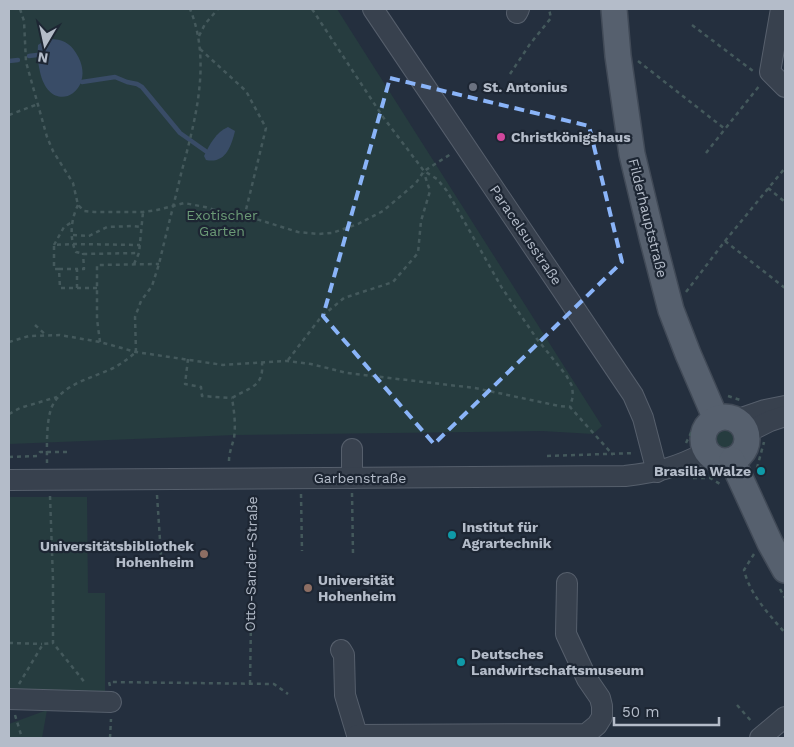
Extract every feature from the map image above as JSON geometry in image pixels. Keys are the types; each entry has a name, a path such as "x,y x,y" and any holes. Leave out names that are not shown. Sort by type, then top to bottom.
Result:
{"main road":[{"name":"Filderhauptstraße","path":"614,9 618,56 632,154 671,310 688,354 742,427"},
{"path":"709,423 742,427 747,440 743,452 732,460 718,460 707,452 703,445 703,437 709,423"},
{"path":"732,460 770,543 785,570"}],"street":[{"name":"Paracelsusstraße","path":"373,9 633,395 643,418 657,472"},
{"path":"781,9 767,76 785,87"},
{"path":"742,427 765,410 785,406"},
{"path":"742,427 770,422 785,416"},
{"path":"352,449 352,478"},
{"name":"Garbenstraße","path":"9,480 625,476 657,472 684,464 707,452"},
{"path":"341,650 344,656 345,695 357,736 586,734 602,718 602,706 600,698 587,679 566,634 567,583"},
{"path":"9,699 111,702"},
{"path":"762,737 785,717"}],"path":[{"path":"20,9 24,21 26,62 47,138 73,183 78,205 84,211 143,212 184,203 244,218 256,219 298,232 332,233 358,224 383,210 416,183 424,171 465,146"},
{"path":"136,352 136,317 141,301 152,286 159,264 196,117 200,82 200,49 199,37 190,9"},
{"path":"199,37 205,24 218,9"},
{"path":"287,361 321,317 344,298 393,282 418,253 422,221 430,191 424,171 383,117 312,9"},
{"path":"510,74 550,18 549,9"},
{"path":"692,25 767,76 706,153"},
{"path":"200,49 246,91 266,128 244,218"},
{"path":"618,56 632,57 725,129"},
{"path":"9,115 38,104"},
{"path":"671,310 785,168"},
{"path":"424,171 437,179 447,192 502,288 536,339 566,375 572,386 573,396 570,406"},
{"path":"768,188 785,202"},
{"path":"78,205 73,216 72,234 72,244 76,252 83,254 139,253"},
{"path":"134,264 139,253 143,212"},
{"path":"73,221 64,227 54,246 54,269 84,269 83,254"},
{"path":"72,234 89,236 107,227 142,227"},
{"path":"725,241 785,288"},
{"path":"54,246 72,244 140,245"},
{"path":"100,342 97,319 96,265 159,264"},
{"path":"59,269 60,288 96,288"},
{"path":"77,269 78,288"},
{"path":"35,325 46,335"},
{"path":"9,342 28,336 60,335 100,342 136,352 223,365 287,361 311,364 347,373 475,388 559,406 570,406 613,455"},
{"path":"88,686 53,643 50,492 47,480 47,452 51,409 59,397 68,389 119,365 136,352"},
{"path":"188,359 185,384 201,386 202,396 232,398 258,383 262,375 262,363"},
{"path":"9,414 20,408 59,397"},
{"path":"229,478 229,452 233,439 235,420 232,398"},
{"path":"742,427 764,442 756,475"},
{"path":"547,456 613,455 651,451"},
{"path":"9,457 37,456 40,452 71,452"},
{"name":"Otto-Sander-Straße","path":"250,684 249,649 253,478"},
{"path":"300,478 302,551"},
{"path":"352,478 352,554"},
{"path":"690,479 710,478 719,482 726,489"},
{"path":"156,479 161,555"},
{"path":"756,551 744,570 746,580 760,603 785,633"},
{"path":"9,644 53,643"},
{"path":"22,738 20,726 9,699 43,644"},
{"path":"110,738 111,702 109,682 274,684 288,694"},
{"path":"737,705 762,737"}],"highlighted area":[{"path":"390,78 589,126 622,262 434,444 323,316"}],"green space":[{"name":"Exotischer Garten","path":"9,9 337,9 602,426 593,434 542,431 235,435 9,444"},
{"path":"724,426 733,430 737,439 733,448 724,452 715,448 711,439 715,430"},
{"path":"9,497 87,497 88,593 105,593 105,696 9,698"},
{"path":"47,710 42,738 9,738 9,724"}],"water":[{"path":"50,39 68,44 76,53 82,66 82,78 78,88 71,94 63,97 54,94 46,86 40,72 38,45"},
{"path":"228,127 235,131 226,153 213,161 206,160 204,156 211,143 220,132"}],"waterway":[{"path":"29,56 37,55"},
{"path":"9,61 18,60"},
{"path":"82,82 115,77 137,84 142,87 180,133 207,152"}],"place":[{"name":"St. Antonius","path":"473,87"},
{"name":"Christkönigshaus","path":"501,137"},
{"name":"Brasilia Walze","path":"761,471"},
{"name":"Institut für Agrartechnik","path":"452,535"},
{"name":"Universitätsbibliothek Hohenheim","path":"204,554"},
{"name":"Universität Hohenheim","path":"308,588"},
{"name":"Deutsches Landwirtschaftsmuseum","path":"461,662"}]}
